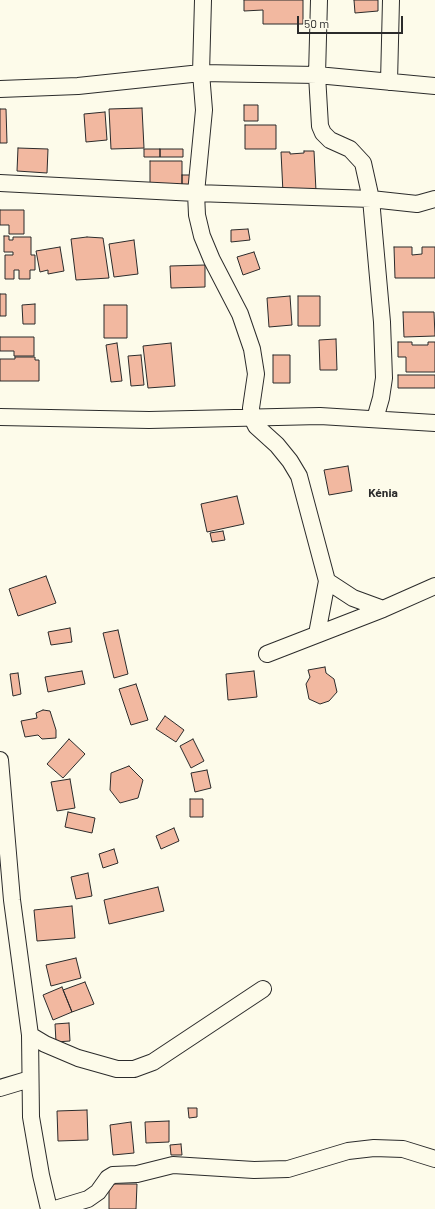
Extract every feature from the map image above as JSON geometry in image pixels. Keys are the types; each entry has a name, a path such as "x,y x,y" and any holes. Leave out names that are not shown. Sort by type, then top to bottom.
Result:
{"street":[{"path":"203,0 201,73 204,110 196,193 197,215 202,236 212,260 240,314 252,349 256,374 251,408 252,418 256,426 277,445 290,461 299,476 327,581 317,634"},
{"path":"319,0 317,75 320,126 323,133 330,140 350,149 363,163 371,199 382,322 384,378 381,398 375,419"},
{"path":"389,82 391,0"},
{"path":"0,89 78,86 201,73 317,75 435,86"},
{"path":"0,183 196,193 371,199 417,204 435,200"},
{"path":"0,417 149,420 320,416 435,423"},
{"path":"327,581 353,598 383,609"},
{"path":"267,654 383,609 435,586"},
{"path":"0,760 6,899 30,1035 31,1117 41,1175 50,1209"},
{"path":"30,1035 46,1044 78,1058 117,1069 134,1069 153,1062 263,989"},
{"path":"0,1088 30,1080"},
{"path":"55,1209 88,1200 98,1192 108,1178 113,1175 136,1174 174,1165 254,1170 288,1169 348,1151 374,1148 403,1149 435,1158"}],"building":[{"path":"244,0 303,0 303,24 263,24 263,10 244,11"},
{"path":"354,0 378,0 378,11 355,13"},
{"path":"244,105 258,105 258,121 244,121"},
{"path":"142,108 144,148 111,149 109,109"},
{"path":"0,109 6,109 7,143 0,143"},
{"path":"105,112 107,140 86,142 84,114"},
{"path":"245,125 276,125 276,149 245,149"},
{"path":"18,148 48,149 47,173 17,171"},
{"path":"144,149 160,149 160,157 144,157"},
{"path":"160,149 183,149 183,157 160,157"},
{"path":"304,151 314,151 316,191 283,193 281,152 290,152 290,154 304,153"},
{"path":"150,161 182,161 182,189 150,189"},
{"path":"182,175 193,175 193,189 182,189"},
{"path":"0,210 24,210 24,234 9,234 9,225 0,225"},
{"path":"248,229 250,240 231,242 231,230"},
{"path":"4,236 9,236 9,240 13,240 13,237 31,237 31,255 35,255 35,270 30,270 30,279 19,279 19,270 14,270 14,279 5,279 5,255 13,255 13,252 4,252"},
{"path":"87,237 103,238 109,278 76,280 71,239"},
{"path":"134,240 138,274 114,277 109,244"},
{"path":"60,247 64,271 48,274 48,270 40,272 36,251"},
{"path":"394,247 412,247 412,255 422,254 422,247 435,247 435,278 395,278"},
{"path":"254,252 260,269 243,275 237,257"},
{"path":"205,265 205,287 171,288 170,266"},
{"path":"0,294 6,294 6,316 0,316"},
{"path":"290,296 292,325 269,327 267,298"},
{"path":"298,296 320,296 320,326 298,326"},
{"path":"35,304 35,324 23,324 22,305"},
{"path":"104,305 127,305 127,338 104,338"},
{"path":"403,312 434,312 435,336 404,337"},
{"path":"0,337 34,337 34,356 14,356 14,351 0,351"},
{"path":"336,339 337,370 320,370 319,340"},
{"path":"398,342 412,342 412,345 428,345 428,342 435,342 435,372 406,372 406,357 398,357"},
{"path":"117,343 122,381 111,382 106,345"},
{"path":"171,343 175,386 148,388 143,346"},
{"path":"141,355 144,385 131,386 128,356"},
{"path":"273,355 290,355 290,383 273,383"},
{"path":"15,357 35,357 35,360 39,360 39,381 0,381 0,359 15,359"},
{"path":"398,375 435,375 435,388 398,388"},
{"path":"348,466 352,491 329,495 324,470"},
{"path":"237,496 244,524 207,532 201,504"},
{"path":"223,531 225,540 212,542 210,533"},
{"path":"46,576 56,603 18,616 9,589"},
{"path":"70,628 72,642 51,645 48,632"},
{"path":"118,630 128,674 114,678 103,633"},
{"path":"325,667 326,673 334,679 337,692 329,701 320,704 309,699 306,684 310,677 308,670"},
{"path":"82,671 85,684 48,692 45,677"},
{"path":"254,671 257,697 228,700 226,674"},
{"path":"18,673 21,694 13,696 10,674"},
{"path":"136,684 148,720 131,725 119,689"},
{"path":"43,710 50,711 56,730 56,738 42,739 38,735 25,737 21,721 37,718 36,713"},
{"path":"165,716 184,730 176,742 156,729"},
{"path":"69,739 85,754 63,778 47,764"},
{"path":"193,739 204,761 191,768 180,746"},
{"path":"129,766 143,780 138,798 120,803 110,790 111,773"},
{"path":"207,770 211,788 195,792 191,773"},
{"path":"70,779 75,808 57,811 51,782"},
{"path":"190,799 203,799 203,817 190,817"},
{"path":"68,812 95,818 92,833 65,827"},
{"path":"174,828 179,841 161,849 156,836"},
{"path":"114,849 118,863 103,868 99,854"},
{"path":"88,873 92,896 76,899 71,877"},
{"path":"158,887 164,911 109,924 104,900"},
{"path":"72,906 75,938 37,941 34,910"},
{"path":"76,958 81,978 51,986 46,965"},
{"path":"85,982 94,1004 72,1012 63,990"},
{"path":"62,987 72,1012 53,1020 43,995"},
{"path":"69,1023 70,1041 56,1042 55,1024"},
{"path":"188,1108 197,1108 197,1117 189,1118"},
{"path":"87,1110 88,1140 58,1141 57,1111"},
{"path":"169,1121 169,1142 146,1143 145,1122"},
{"path":"131,1122 134,1153 113,1155 110,1125"},
{"path":"181,1144 182,1155 171,1155 170,1145"},
{"path":"109,1184 137,1184 136,1209 109,1209"}],"district":[{"name":"Kénia","path":"383,493"}]}
